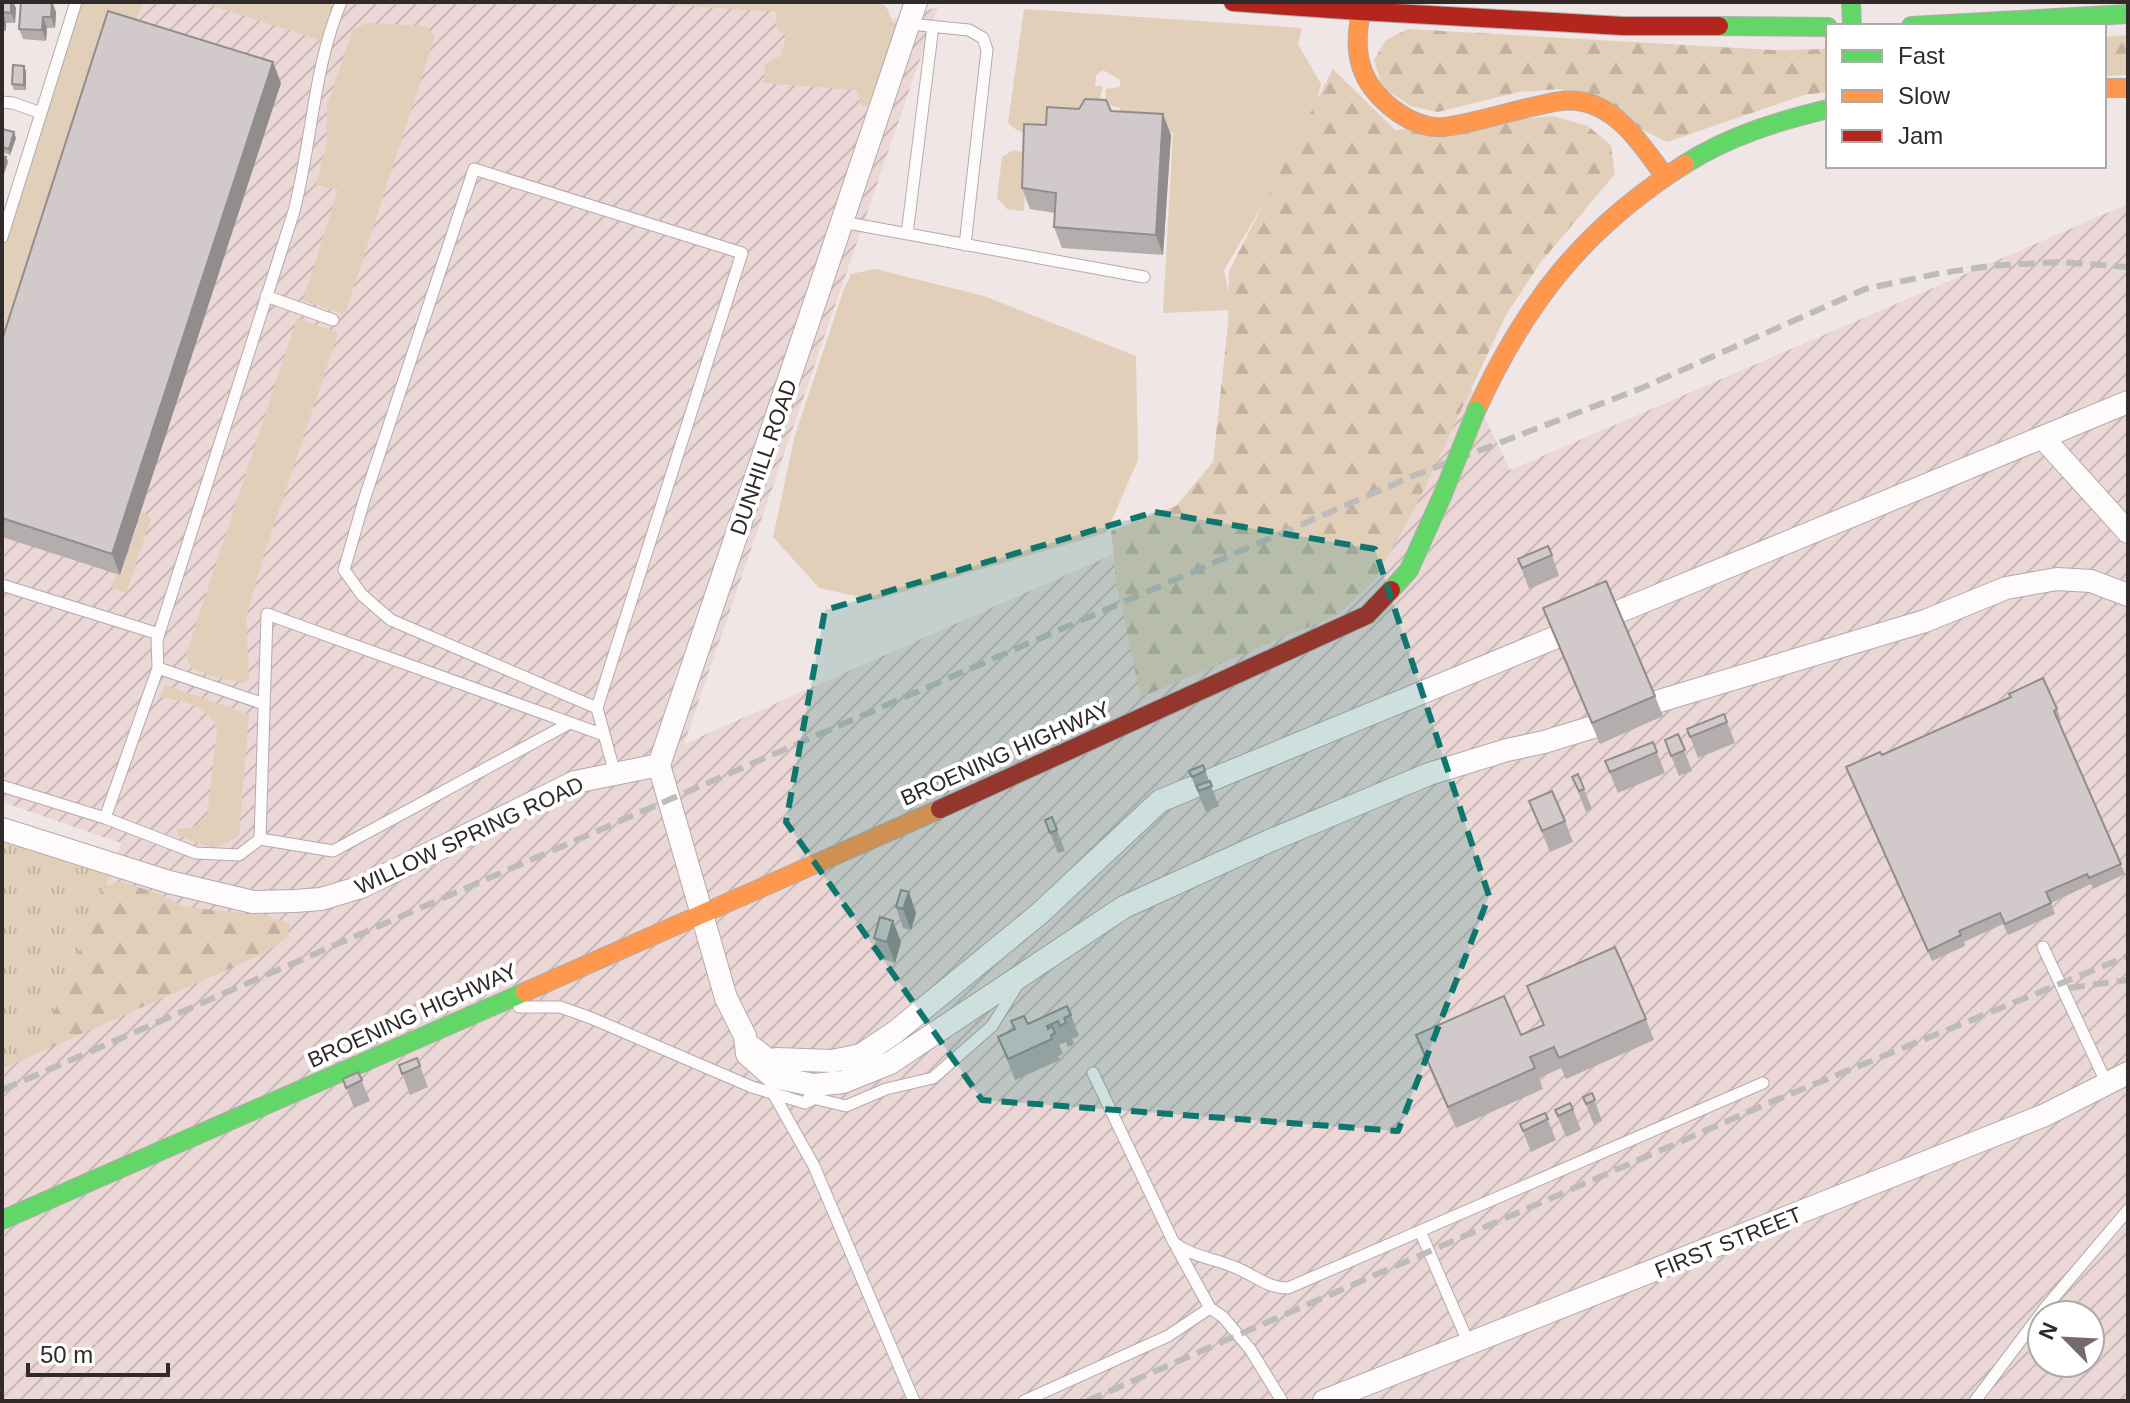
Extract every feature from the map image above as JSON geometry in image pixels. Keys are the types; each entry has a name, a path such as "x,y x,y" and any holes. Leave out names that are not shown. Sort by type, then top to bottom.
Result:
{"main road":[{"path":"1233,2 1362,7 1623,26 1826,27"},
{"path":"1851,2 1852,24"},
{"path":"1362,7 1357,46 1362,74 1391,111 1419,125 1437,128 1553,102 1579,101 1601,109 1627,127 1664,175"},
{"path":"1947,24 2128,14"},
{"path":"2106,88 2128,88"},
{"name":"BROENING HIGHWAY","path":"2,1220 703,914 1367,615 1409,570 1476,411 1523,320 1547,285 1609,219 1664,175 1719,143 1826,109"}],"street":[{"name":"DUNHILL ROAD","path":"659,765 916,2"},
{"path":"1618,612 2128,402"},
{"path":"2043,438 2128,532"},
{"path":"1656,702 1925,621 2006,588 2057,579 2091,581 2128,595"},
{"path":"774,1077 861,1055 894,1033 1039,914 1160,801 1554,638"},
{"path":"659,765 726,998 745,1036 747,1054 774,1077 814,1085 843,1082 890,1063 1124,907 1269,841 1429,774 1593,727"},
{"name":"WILLOW SPRING ROAD","path":"2,829 169,882 253,902 321,899 361,887 575,782 659,765"},
{"name":"FIRST STREET","path":"1324,1401 2045,1115 2128,1073"}],"lane":[{"path":"2,237 76,2"},
{"path":"105,818 158,668 159,634 303,174 320,72 341,2"},
{"path":"909,24 969,30 983,38 987,50 965,245"},
{"path":"907,234 933,26"},
{"path":"2,102 41,113"},
{"path":"597,708 391,620 362,595 344,570 365,497 474,169 742,253 597,708 615,774"},
{"path":"842,222 1144,277"},
{"path":"266,296 333,320"},
{"path":"2,585 159,634"},
{"path":"260,839 267,614 604,735"},
{"path":"158,668 264,704"},
{"path":"2,786 105,818 196,853 239,855 260,839 333,851 570,723"},
{"path":"2043,947 2107,1084"},
{"path":"774,1077 813,1099 846,1106 886,1089 933,1078 992,1026 1027,969"},
{"path":"491,1007 560,1007 623,1030 752,1087 774,1077"},
{"path":"1093,1073 1174,1243 1210,1308 1223,1317 1250,1349 1282,1401"},
{"path":"774,1077 914,1401"},
{"path":"1174,1243 1197,1255 1240,1269 1275,1288 1288,1288 1763,1083"},
{"path":"1975,1401 2045,1308 2128,1210"},
{"path":"1420,1231 1470,1345"},
{"path":"1024,1401 1168,1336 1210,1308"}],"highlighted area":[{"path":"1155,512 1375,549 1489,896 1398,1131 982,1100 786,822 825,610"}],"shaded area":[{"path":"91,2 674,2 891,19 938,7 684,744 1229,503 1325,84 1510,470 2128,204 2128,1401 2,1401 2,1059 110,876 121,843 2,802 2,272"}],"green space":[{"path":"82,2 143,2 2,379 2,251"},
{"path":"202,2 332,2 322,41"},
{"path":"635,2 874,2 886,6 896,30 868,106 860,104 857,90 764,83 765,64 782,55 786,36 777,29 776,12"},
{"path":"1024,9 1302,28 1298,44 1321,84 1312,123 1224,270 1232,310 1163,313 1173,133 1120,128 1120,108 1105,104 1106,89 1120,87 1120,80 1103,70 1096,75 1095,86 1103,86 1099,103 1054,128 1029,133 1008,123"},
{"path":"366,23 426,26 435,36 345,314 303,301 338,190 316,185 327,142 327,105 353,30"},
{"path":"1408,29 1773,50 1826,49 1826,92 1804,95 1667,142 1560,89 1519,92 1438,112 1411,106 1382,87 1374,60 1386,40"},
{"path":"2128,35 2128,75 2106,76 2106,37"},
{"path":"1333,69 1395,130 1553,116 1588,126 1611,145 1615,174 1541,262 1506,315 1413,512 1373,582 1337,615 1141,697 1117,587 1111,531 1176,506 1213,462 1228,324 1229,271"},
{"path":"1013,150 1027,153 1024,211 1007,209 997,198 1002,157"},
{"path":"875,269 984,296 1136,356 1138,460 1106,533 875,600 819,588 773,537 795,435 844,289 851,274"},
{"path":"297,318 338,333 246,618 249,679 243,683 191,668 186,655"},
{"path":"142,511 151,518 126,593 111,587 116,575 121,575"},
{"path":"165,685 249,714 239,835 231,841 209,846 178,835 177,829 193,827 207,817 217,730 202,710 160,697"},
{"path":"2,838 110,876 42,1041 2,1059"},
{"path":"120,881 159,894 184,907 264,915 290,924 287,937 265,953 2,1069 2,993 84,893"}],"building":[{"path":"2,2 11,2 11,13 3,12 2,21"},
{"path":"21,2 52,2 51,17 43,17 42,30 19,29"},
{"path":"108,11 273,62 112,554 2,518 2,340"},
{"path":"13,65 24,66 24,85 12,84"},
{"path":"1085,99 1106,100 1111,111 1163,114 1156,235 1054,227 1056,193 1022,188 1024,124 1046,125 1047,107 1079,109"},
{"path":"2,129 14,132 9,149 2,147"},
{"path":"1548,546 1552,555 1522,568 1518,559"},
{"path":"1606,581 1655,696 1592,723 1543,608"},
{"path":"2043,678 2057,709 2054,711 2121,864 2089,878 2087,874 2046,892 2051,903 2005,924 2000,913 1959,931 1961,935 1928,951 1846,767 1880,752 1882,755 2011,697 2009,694"},
{"path":"1724,714 1727,722 1690,737 1687,729"},
{"path":"1678,734 1685,750 1671,756 1665,740"},
{"path":"1653,742 1657,752 1610,772 1605,761"},
{"path":"1203,765 1205,771 1192,777 1189,771"},
{"path":"1578,774 1584,789 1579,791 1572,777"},
{"path":"1210,781 1212,786 1199,791 1196,786"},
{"path":"1552,791 1565,821 1542,831 1529,801"},
{"path":"1052,817 1057,830 1050,833 1045,820"},
{"path":"901,890 909,892 903,909 896,907"},
{"path":"880,917 893,921 887,942 874,938"},
{"path":"1615,947 1646,1019 1559,1058 1554,1047 1530,1057 1535,1068 1448,1107 1416,1035 1504,996 1521,1035 1544,1025 1527,986"},
{"path":"1067,1006 1071,1015 1064,1018 1066,1023 1060,1026 1058,1021 1047,1026 1048,1029 1052,1026 1055,1033 1051,1035 1052,1039 1008,1059 998,1037 1015,1029 1011,1021 1024,1016 1028,1024"},
{"path":"417,1058 420,1066 402,1074 399,1065"},
{"path":"358,1072 362,1080 346,1088 343,1079"},
{"path":"1592,1093 1595,1100 1586,1104 1583,1097"},
{"path":"1570,1103 1573,1109 1558,1116 1555,1110"},
{"path":"1545,1113 1548,1119 1523,1131 1520,1124"}],"railway":[{"path":"2,1090 1413,476 1642,388 1865,289 1990,266 2060,262 2128,267"},
{"path":"1087,1401 1771,1102 2128,956"},
{"path":"2069,988 2128,980"}],"traffic: fast":[{"path":"1851,2 1852,24"},
{"path":"1947,24 2128,14"},
{"path":"1719,26 1826,27"},
{"path":"1685,164 1754,130 1826,110"},
{"path":"1443,494 1476,411"},
{"path":"1391,590 1409,570 1443,494"},
{"path":"2,1220 525,992"}],"traffic: slow":[{"path":"1364,2 1358,36 1362,69 1379,96 1408,119 1442,127 1551,103 1578,101 1592,104 1628,129 1664,175"},
{"path":"2106,88 2128,88"},
{"path":"1476,411 1515,336 1561,271 1617,214 1685,164"},
{"path":"525,992 940,809"}],"traffic: jam":[{"path":"1233,2 1360,11"},
{"path":"1360,11 1623,26 1719,26"},
{"path":"940,809 1367,615 1391,590"}]}
